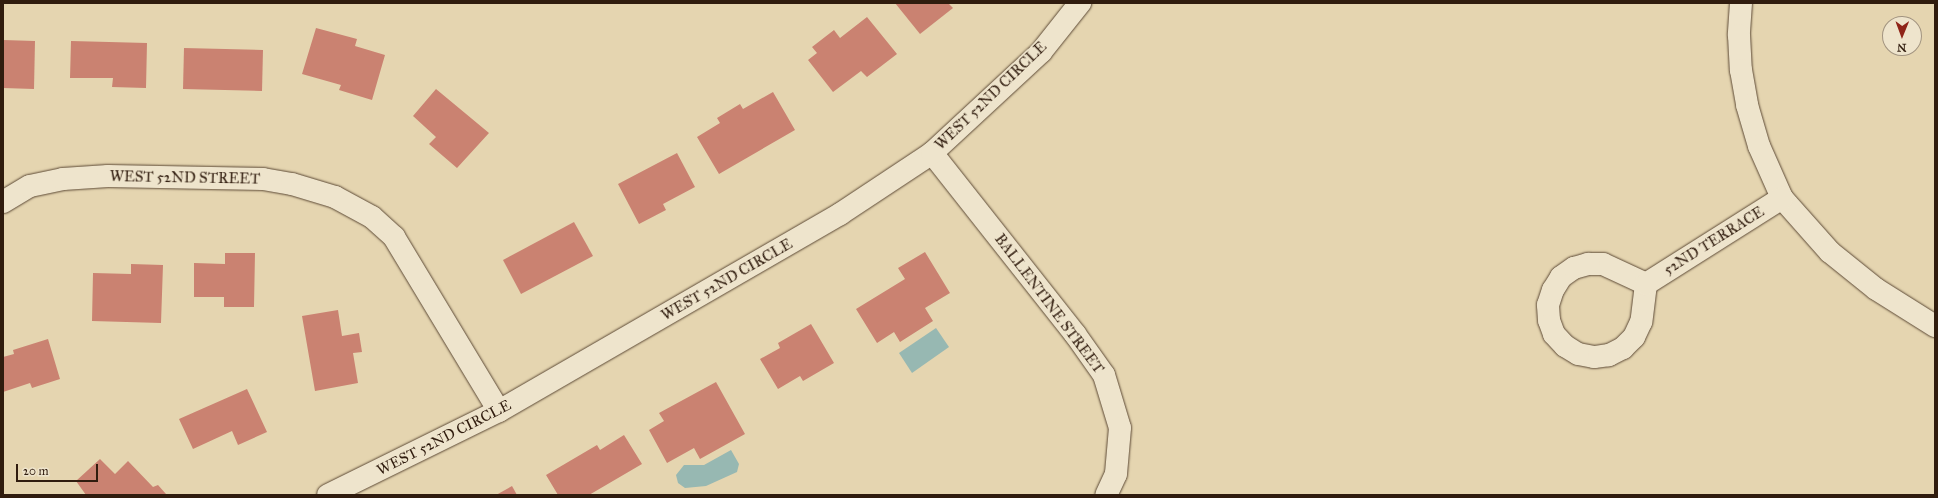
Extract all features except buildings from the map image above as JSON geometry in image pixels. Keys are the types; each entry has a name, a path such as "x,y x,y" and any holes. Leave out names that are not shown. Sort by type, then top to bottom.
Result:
{"street":[{"name":"WEST 52ND CIRCLE","path":"328,495 499,411 840,214 932,152 1041,52 1080,3"},
{"path":"1741,3 1739,35 1741,70 1747,105 1759,146 1782,198 1830,252 1876,289 1935,326"},
{"name":"BALLENTINE STREET","path":"932,152 1104,375 1120,428 1116,474 1106,495"},
{"name":"WEST 52ND STREET","path":"3,202 30,186 63,179 108,176 263,179 292,184 335,197 372,217 394,237 499,411"},
{"name":"52ND TERRACE","path":"1646,284 1782,198"},
{"path":"1588,264 1603,264 1646,284 1641,322 1634,337 1623,348 1609,355 1594,357 1578,354 1564,346 1554,334 1549,320 1548,305 1557,284 1574,268 1588,264"}],"water":[{"path":"936,328 949,347 912,373 899,353"},
{"path":"731,450 739,464 737,472 706,486 685,488 678,483 676,475 684,465 704,465"}]}
